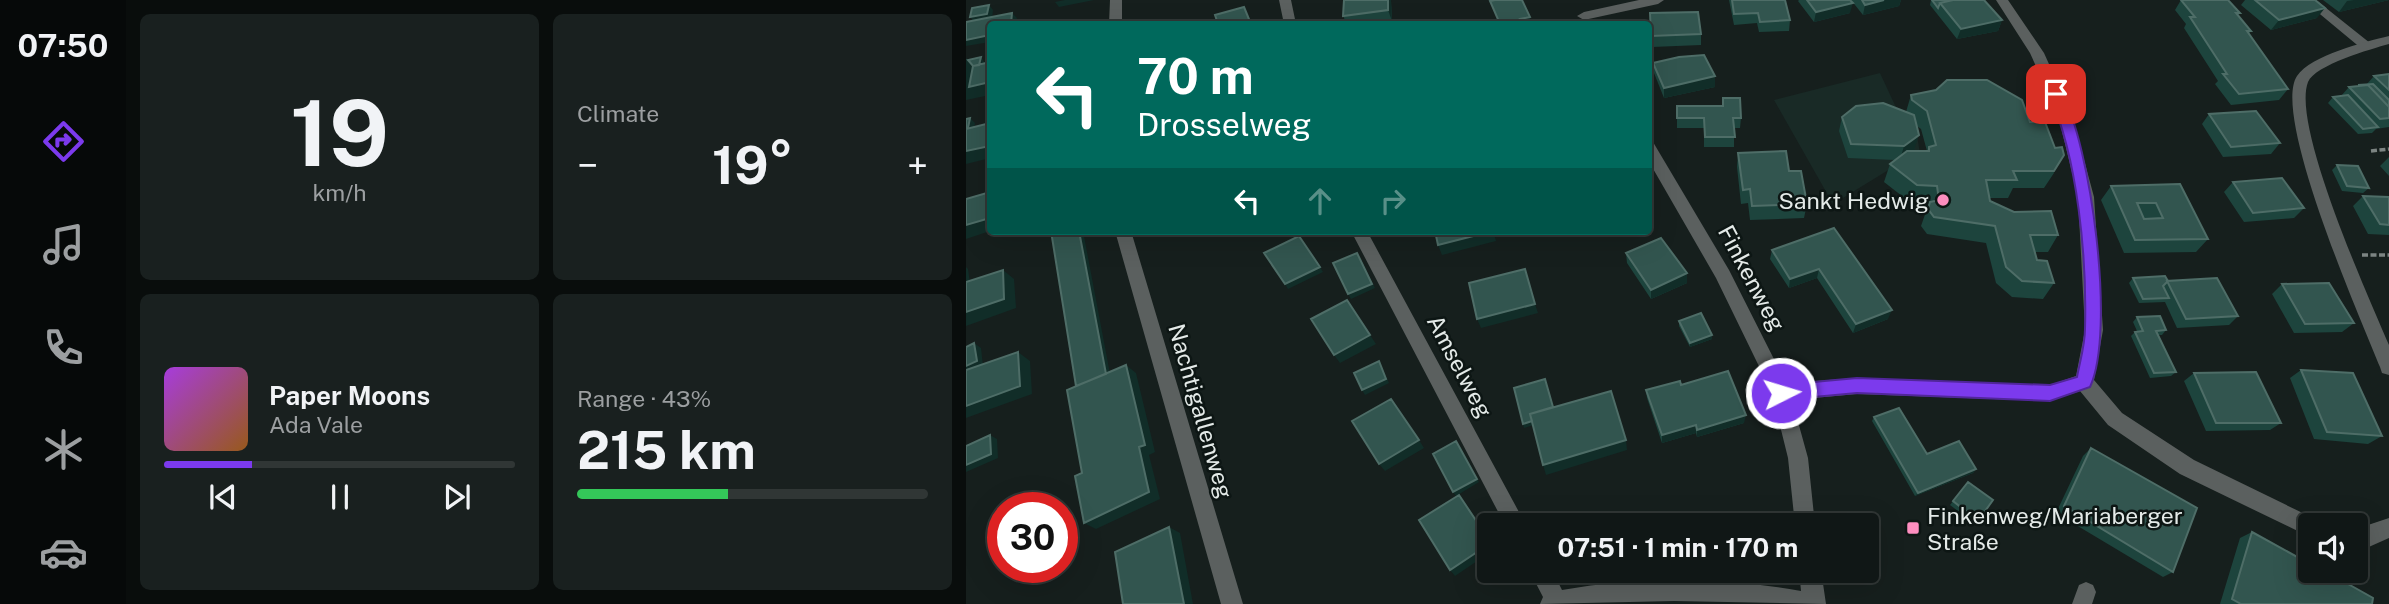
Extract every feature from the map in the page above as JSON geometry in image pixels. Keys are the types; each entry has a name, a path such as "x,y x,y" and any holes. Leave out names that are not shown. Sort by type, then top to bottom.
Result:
{"street":[{"path":"1116,0 1116,21"},
{"path":"1285,0 1289,21"},
{"path":"1579,0 1586,20 1658,0"},
{"path":"2001,0 2037,53 2065,115 2085,197 2094,331 2084,382"},
{"path":"2389,40 2366,46 2301,79 2296,96 2301,134 2344,254 2389,367"},
{"name":"Finkenweg","path":"1652,153 1723,275 1781,393 1798,458 1804,513"},
{"name":"Nachtigallenweg","path":"1124,235 1232,604"},
{"name":"Amselweg","path":"1361,235 1510,513"},
{"path":"1781,393 1857,386 2050,393 2084,382"},
{"path":"2084,382 2115,419 2187,467 2298,521"},
{"path":"2368,537 2389,528"},
{"path":"1546,583 1554,603 1609,593 1675,590 1770,596 1814,604 1812,583"}],"lane":[{"path":"2309,0 2366,46"}],"path":[{"path":"2371,151 2389,149"}],"shaded area":[{"name":"Sankt Hedwig","path":"1880,73 1900,116 1916,129 1921,160 1895,166 1833,204 1774,100"}],"building":[{"path":"1344,0 1388,0 1388,10 1343,16"},
{"path":"1522,0 1530,17 1520,19 1521,21 1499,21 1490,1"},
{"path":"1732,0 1785,0 1790,20 1760,22 1758,13 1734,14"},
{"path":"1807,0 1850,0 1853,3 1816,12"},
{"path":"1862,0 1884,0 1865,5"},
{"path":"1932,0 1953,0 1940,3 1938,8"},
{"path":"1953,0 1984,0 2002,20 1961,29 1940,3"},
{"path":"2181,0 2228,0 2240,13 2236,13 2251,31 2247,31 2288,89 2239,94 2223,74 2227,74 2190,17 2195,17"},
{"path":"2255,0 2315,0 2325,8 2279,20"},
{"path":"989,5 987,14 970,17 972,8"},
{"path":"1244,7 1250,21 1217,21 1215,15"},
{"path":"1698,12 1701,34 1652,36 1650,13"},
{"path":"1012,13 1011,21 987,21 987,36 966,40 966,22"},
{"path":"1704,55 1715,76 1664,88 1653,63"},
{"path":"981,57 979,65 973,66 968,60"},
{"path":"987,63 987,83 969,87 973,66"},
{"path":"2389,74 2389,90 2374,76"},
{"name":"Sankt Hedwig","path":"1947,80 1987,80 2022,100 2030,122 2045,122 2055,148 2062,147 2064,155 2054,171 2013,171 2017,180 1986,180 1990,201 2014,212 2051,211 2058,235 2030,235 2037,260 2047,261 2054,283 2022,281 2006,267 1995,226 1934,217 1928,209 1930,202 1939,200 1937,186 1917,185 1890,164 1907,151 1929,151 1929,147 1936,145 1927,111 1912,100 1911,95 1936,90"},
{"path":"2373,84 2389,100 2389,107 2368,85 2358,85"},
{"path":"2368,85 2389,107 2389,118 2380,119 2349,87"},
{"path":"2348,95 2378,127 2363,129 2333,97"},
{"path":"1723,98 1740,98 1741,118 1733,118 1735,137 1705,137 1704,118 1677,118 1677,106 1723,106"},
{"path":"1883,103 1914,115 1919,135 1904,146 1851,144 1842,117 1856,106"},
{"path":"2256,111 2280,143 2231,147 2209,114"},
{"path":"987,124 987,147 966,151 966,129"},
{"path":"1786,151 1789,171 1801,171 1807,204 1752,206 1750,189 1743,190 1738,153"},
{"path":"2337,165 2358,166 2369,188 2347,186"},
{"path":"2282,178 2304,208 2253,213 2233,182"},
{"path":"2180,184 2208,239 2135,240 2111,186","holes":["2137,203 2156,203 2163,218 2144,219"]},
{"path":"987,193 987,219 966,225 966,199"},
{"path":"2363,196 2389,197 2389,225 2380,224"},
{"path":"1834,228 1892,310 1856,324 1819,269 1790,279 1772,250"},
{"path":"1052,235 1080,235 1106,374 1076,386"},
{"path":"1436,235 1477,235 1438,245"},
{"path":"1299,236 1320,267 1285,284 1264,253"},
{"path":"1661,238 1687,273 1651,290 1626,253"},
{"path":"1357,253 1372,284 1348,294 1333,263"},
{"path":"1525,269 1535,304 1477,319 1469,283"},
{"path":"1003,270 1004,299 966,312 966,282"},
{"path":"2165,276 2168,281 2163,286 2169,298 2143,299 2133,278"},
{"path":"2217,278 2238,316 2186,319 2167,281"},
{"path":"2329,283 2354,323 2305,324 2282,284"},
{"path":"1347,300 1370,335 1334,355 1311,319"},
{"path":"1701,313 1712,335 1690,343 1679,321"},
{"path":"2160,316 2166,330 2156,331 2176,372 2154,373 2135,332 2143,331 2137,317"},
{"path":"974,343 977,361 966,366 966,347"},
{"path":"1018,352 1020,386 966,406 966,370"},
{"path":"1379,361 1386,379 1362,390 1354,373"},
{"path":"1126,365 1145,445 1139,447 1149,492 1084,523 1075,476 1082,473 1067,390"},
{"path":"2301,370 2353,373 2382,436 2327,432"},
{"path":"1728,371 1746,415 1697,430 1696,425 1662,435 1646,390 1680,381 1681,385"},
{"path":"2256,372 2281,423 2216,423 2194,373"},
{"path":"1545,379 1553,407 1530,414 1532,421 1523,424 1514,388"},
{"path":"1611,391 1626,440 1543,465 1530,414"},
{"path":"1391,399 1419,440 1379,464 1352,421"},
{"path":"1899,408 1927,454 1959,441 1976,469 1918,493 1874,417"},
{"path":"990,435 991,454 966,465 966,446"},
{"path":"1456,441 1477,479 1453,492 1433,454"},
{"path":"2091,448 2197,508 2173,572 2064,506"},
{"path":"1968,482 1993,500 1978,521 1953,501"},
{"path":"1459,495 1477,522 1477,552 1450,570 1419,520"},
{"path":"1169,527 1184,604 1123,604 1115,552"},
{"path":"2252,532 2298,557 2298,583 2346,583 2373,598 2372,604 2241,604 2232,599"}],"place":[{"name":"Sankt Hedwig","path":"1943,200"},
{"name":"Finkenweg/Mariaberger Straße","path":"1913,528"}],"route":[{"path":"1781,393 1857,386 2050,393 2084,382 2094,331 2085,197 2065,115 2056,94"}]}
